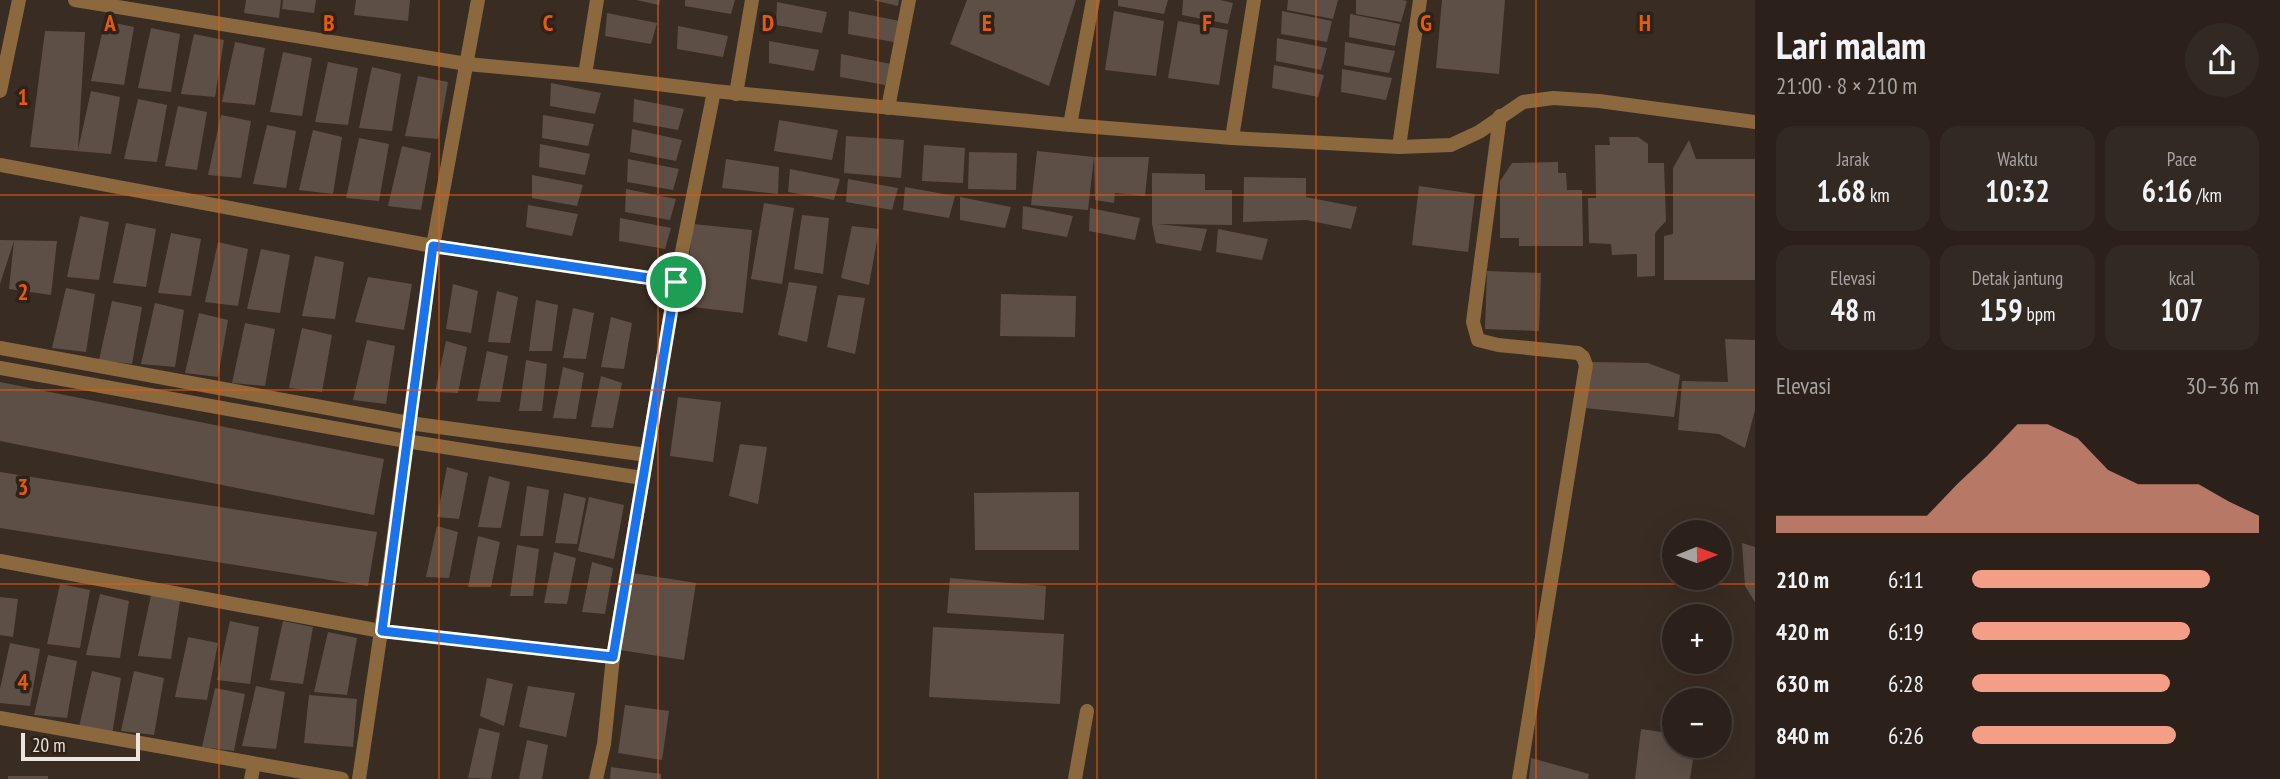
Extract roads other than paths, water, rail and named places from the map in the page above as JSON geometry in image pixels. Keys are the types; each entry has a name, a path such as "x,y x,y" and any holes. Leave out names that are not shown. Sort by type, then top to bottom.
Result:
{"street":[{"path":"0,91 19,0"},
{"path":"75,0 467,64 585,75 714,92 1231,138 1399,148 1451,145 1479,132 1523,102 1553,98 1755,122"},
{"path":"359,779 382,631 433,246 478,0"},
{"path":"585,75 597,0"},
{"path":"736,94 752,0"},
{"path":"888,108 909,0"},
{"path":"1070,125 1093,0"},
{"path":"1231,138 1254,0"},
{"path":"1399,148 1420,0"},
{"path":"596,779 604,744 613,657 642,478 676,282 714,92"},
{"path":"1500,116 1473,322 1478,340 1498,345 1578,354 1583,357 1586,365 1519,779"},
{"path":"0,165 433,246 676,282"},
{"path":"0,348 409,423 647,455"},
{"path":"0,368 406,441 642,478"},
{"path":"0,561 382,631 613,657"},
{"path":"1075,779 1087,711"},
{"path":"0,718 342,779"},
{"path":"251,779 254,764"}]}
